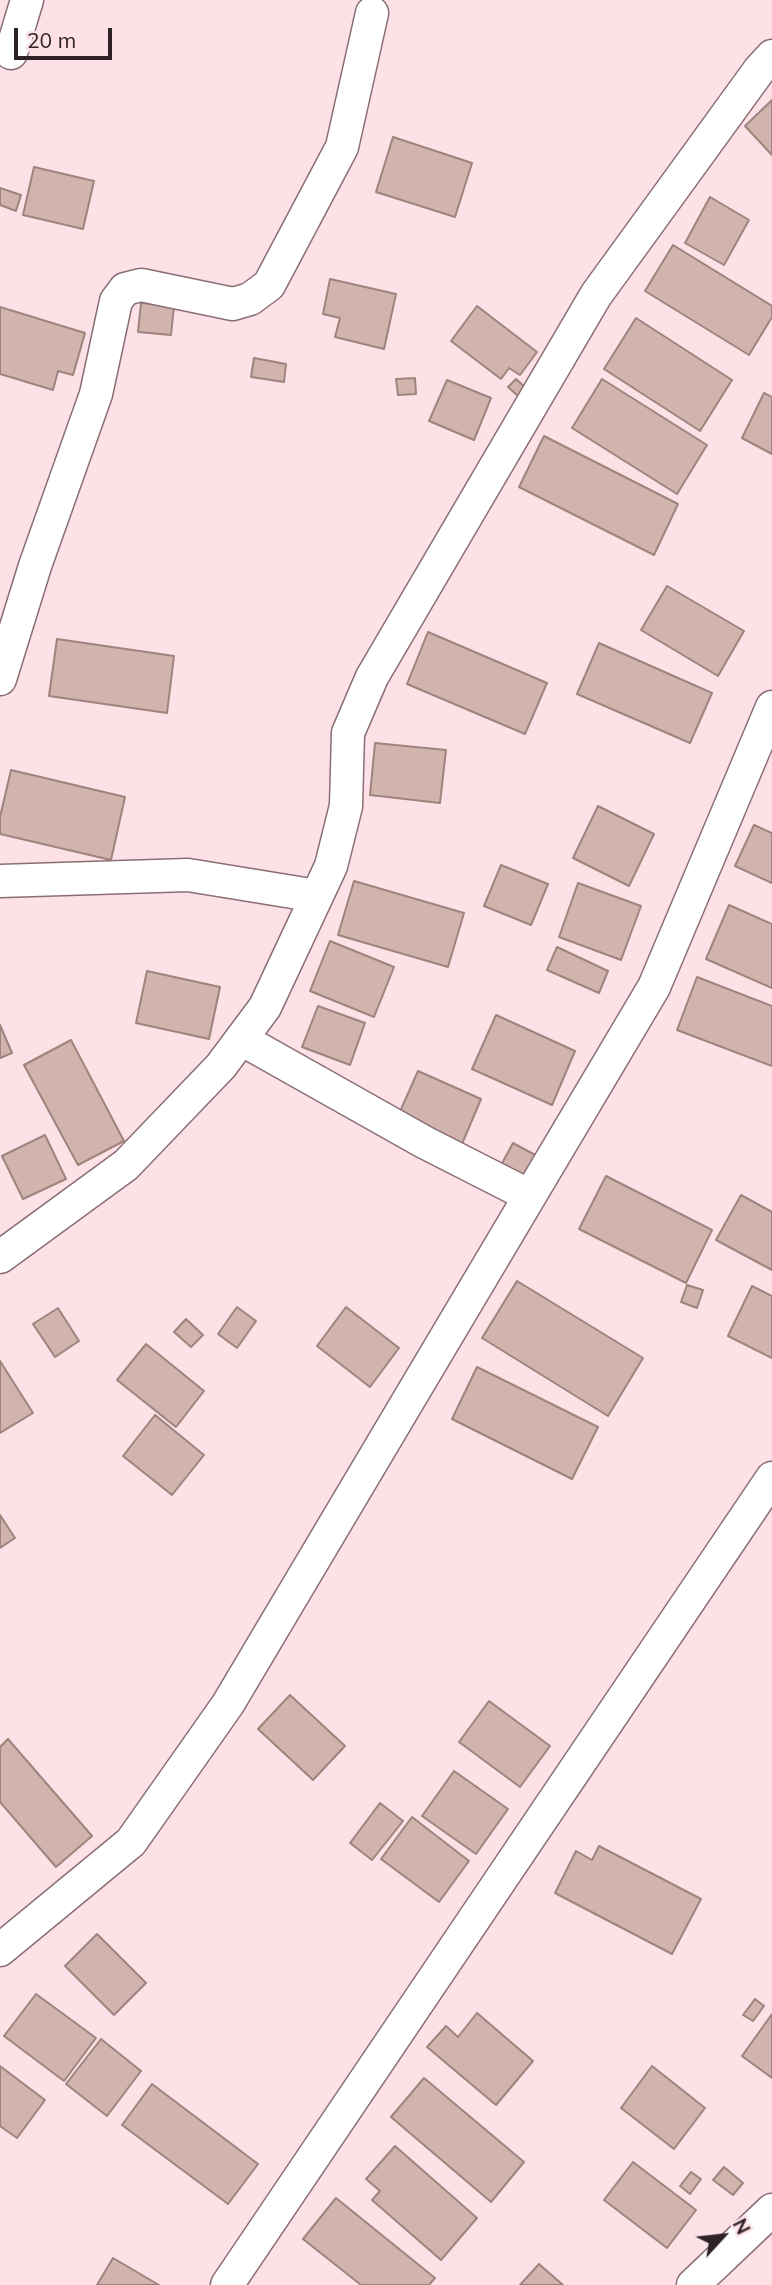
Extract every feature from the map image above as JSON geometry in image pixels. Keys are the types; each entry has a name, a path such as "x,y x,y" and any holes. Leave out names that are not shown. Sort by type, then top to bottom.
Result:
{"street":[{"path":"11,52 27,0"},
{"path":"0,679 35,566 96,394 116,301 125,289 141,285 233,304 250,299 269,285 342,147 372,13"},
{"path":"0,1256 126,1165 221,1066 265,1007 331,866 346,806 348,733 372,677 596,295 772,56"},
{"path":"0,1950 131,1842 228,1704 654,986 772,707"},
{"path":"0,881 188,876 317,896"},
{"path":"241,1039 424,1142 530,1196"},
{"path":"227,2285 772,1478"},
{"path":"693,2285 772,2210"}],"building":[{"path":"772,100 772,155 745,126"},
{"path":"393,137 472,163 455,217 376,192"},
{"path":"34,167 94,181 83,229 23,215"},
{"path":"0,188 21,195 16,211 0,205"},
{"path":"710,197 749,220 724,265 685,243"},
{"path":"673,245 772,306 772,317 749,355 645,291"},
{"path":"330,279 396,294 384,349 335,337 340,318 323,314"},
{"path":"141,303 174,306 171,335 138,332"},
{"path":"477,306 537,352 520,375 509,368 501,379 451,341"},
{"path":"0,307 85,333 73,375 58,371 53,390 0,374"},
{"path":"636,318 732,380 700,431 604,369"},
{"path":"254,358 286,364 284,382 251,377"},
{"path":"415,378 416,394 398,395 396,379"},
{"path":"516,379 526,388 518,396 508,387"},
{"path":"602,379 707,445 677,494 572,428"},
{"path":"447,380 491,398 474,440 429,421"},
{"path":"764,393 772,397 772,454 742,438"},
{"path":"544,436 678,504 654,555 519,487"},
{"path":"667,586 744,631 718,676 641,630"},
{"path":"428,632 547,683 525,734 407,684"},
{"path":"57,639 174,656 167,713 49,696"},
{"path":"599,643 712,693 690,743 577,694"},
{"path":"375,743 446,750 440,803 370,795"},
{"path":"11,770 125,797 111,860 0,834 0,817"},
{"path":"598,806 654,834 629,886 573,858"},
{"path":"754,825 772,833 772,883 735,866"},
{"path":"501,865 548,884 531,925 484,906"},
{"path":"354,881 464,913 448,967 338,935"},
{"path":"578,883 641,906 621,960 559,937"},
{"path":"729,905 772,924 772,988 706,959"},
{"path":"330,941 394,967 374,1017 310,991"},
{"path":"557,947 608,971 599,993 547,970"},
{"path":"147,971 220,987 209,1039 136,1023"},
{"path":"697,977 772,1006 772,1066 677,1030"},
{"path":"318,1006 365,1023 350,1065 302,1047"},
{"path":"496,1015 575,1051 552,1105 472,1069"},
{"path":"0,1025 12,1053 0,1058"},
{"path":"71,1040 124,1141 78,1165 24,1065"},
{"path":"418,1071 481,1099 462,1144 398,1116"},
{"path":"45,1135 66,1179 23,1199 2,1156"},
{"path":"513,1143 537,1156 524,1180 500,1167"},
{"path":"606,1176 712,1230 686,1283 579,1229"},
{"path":"741,1195 772,1212 772,1270 716,1240"},
{"path":"517,1281 643,1358 608,1416 482,1338"},
{"path":"687,1285 703,1290 697,1308 681,1302"},
{"path":"752,1286 772,1296 772,1358 728,1336"},
{"path":"237,1307 256,1321 237,1348 218,1334"},
{"path":"346,1307 399,1348 370,1387 317,1346"},
{"path":"58,1308 79,1341 55,1357 33,1324"},
{"path":"186,1319 203,1335 191,1347 174,1332"},
{"path":"146,1344 204,1391 176,1427 117,1380"},
{"path":"0,1361 33,1413 0,1433"},
{"path":"477,1367 598,1427 572,1479 452,1419"},
{"path":"155,1415 204,1455 172,1495 123,1456"},
{"path":"0,1515 15,1538 0,1548"},
{"path":"290,1695 345,1746 313,1780 258,1729"},
{"path":"489,1701 550,1746 520,1787 459,1742"},
{"path":"8,1739 92,1836 56,1867 0,1802 0,1747"},
{"path":"454,1771 508,1809 476,1854 422,1816"},
{"path":"380,1803 403,1821 372,1860 350,1843"},
{"path":"412,1817 469,1861 439,1902 381,1859"},
{"path":"599,1846 701,1899 672,1954 555,1893 576,1851 592,1860"},
{"path":"97,1934 146,1983 114,2015 65,1966"},
{"path":"36,1994 96,2038 64,2081 4,2036"},
{"path":"755,1999 764,2006 753,2021 743,2015"},
{"path":"477,2013 533,2061 496,2105 427,2047 446,2026 458,2037"},
{"path":"772,2014 772,2078 742,2056"},
{"path":"101,2039 141,2071 107,2116 66,2084"},
{"path":"0,2066 45,2100 17,2138 0,2126"},
{"path":"652,2066 705,2108 674,2149 621,2108"},
{"path":"424,2078 524,2162 491,2202 391,2117"},
{"path":"152,2084 258,2164 228,2204 122,2125"},
{"path":"395,2146 477,2218 441,2260 372,2200 380,2191 366,2179"},
{"path":"633,2162 696,2210 667,2248 604,2200"},
{"path":"724,2167 743,2183 733,2195 713,2180"},
{"path":"691,2172 701,2179 690,2194 680,2186"},
{"path":"336,2198 435,2278 429,2285 361,2285 303,2239"},
{"path":"113,2258 159,2285 97,2285"},
{"path":"539,2264 563,2285 520,2285"}]}
